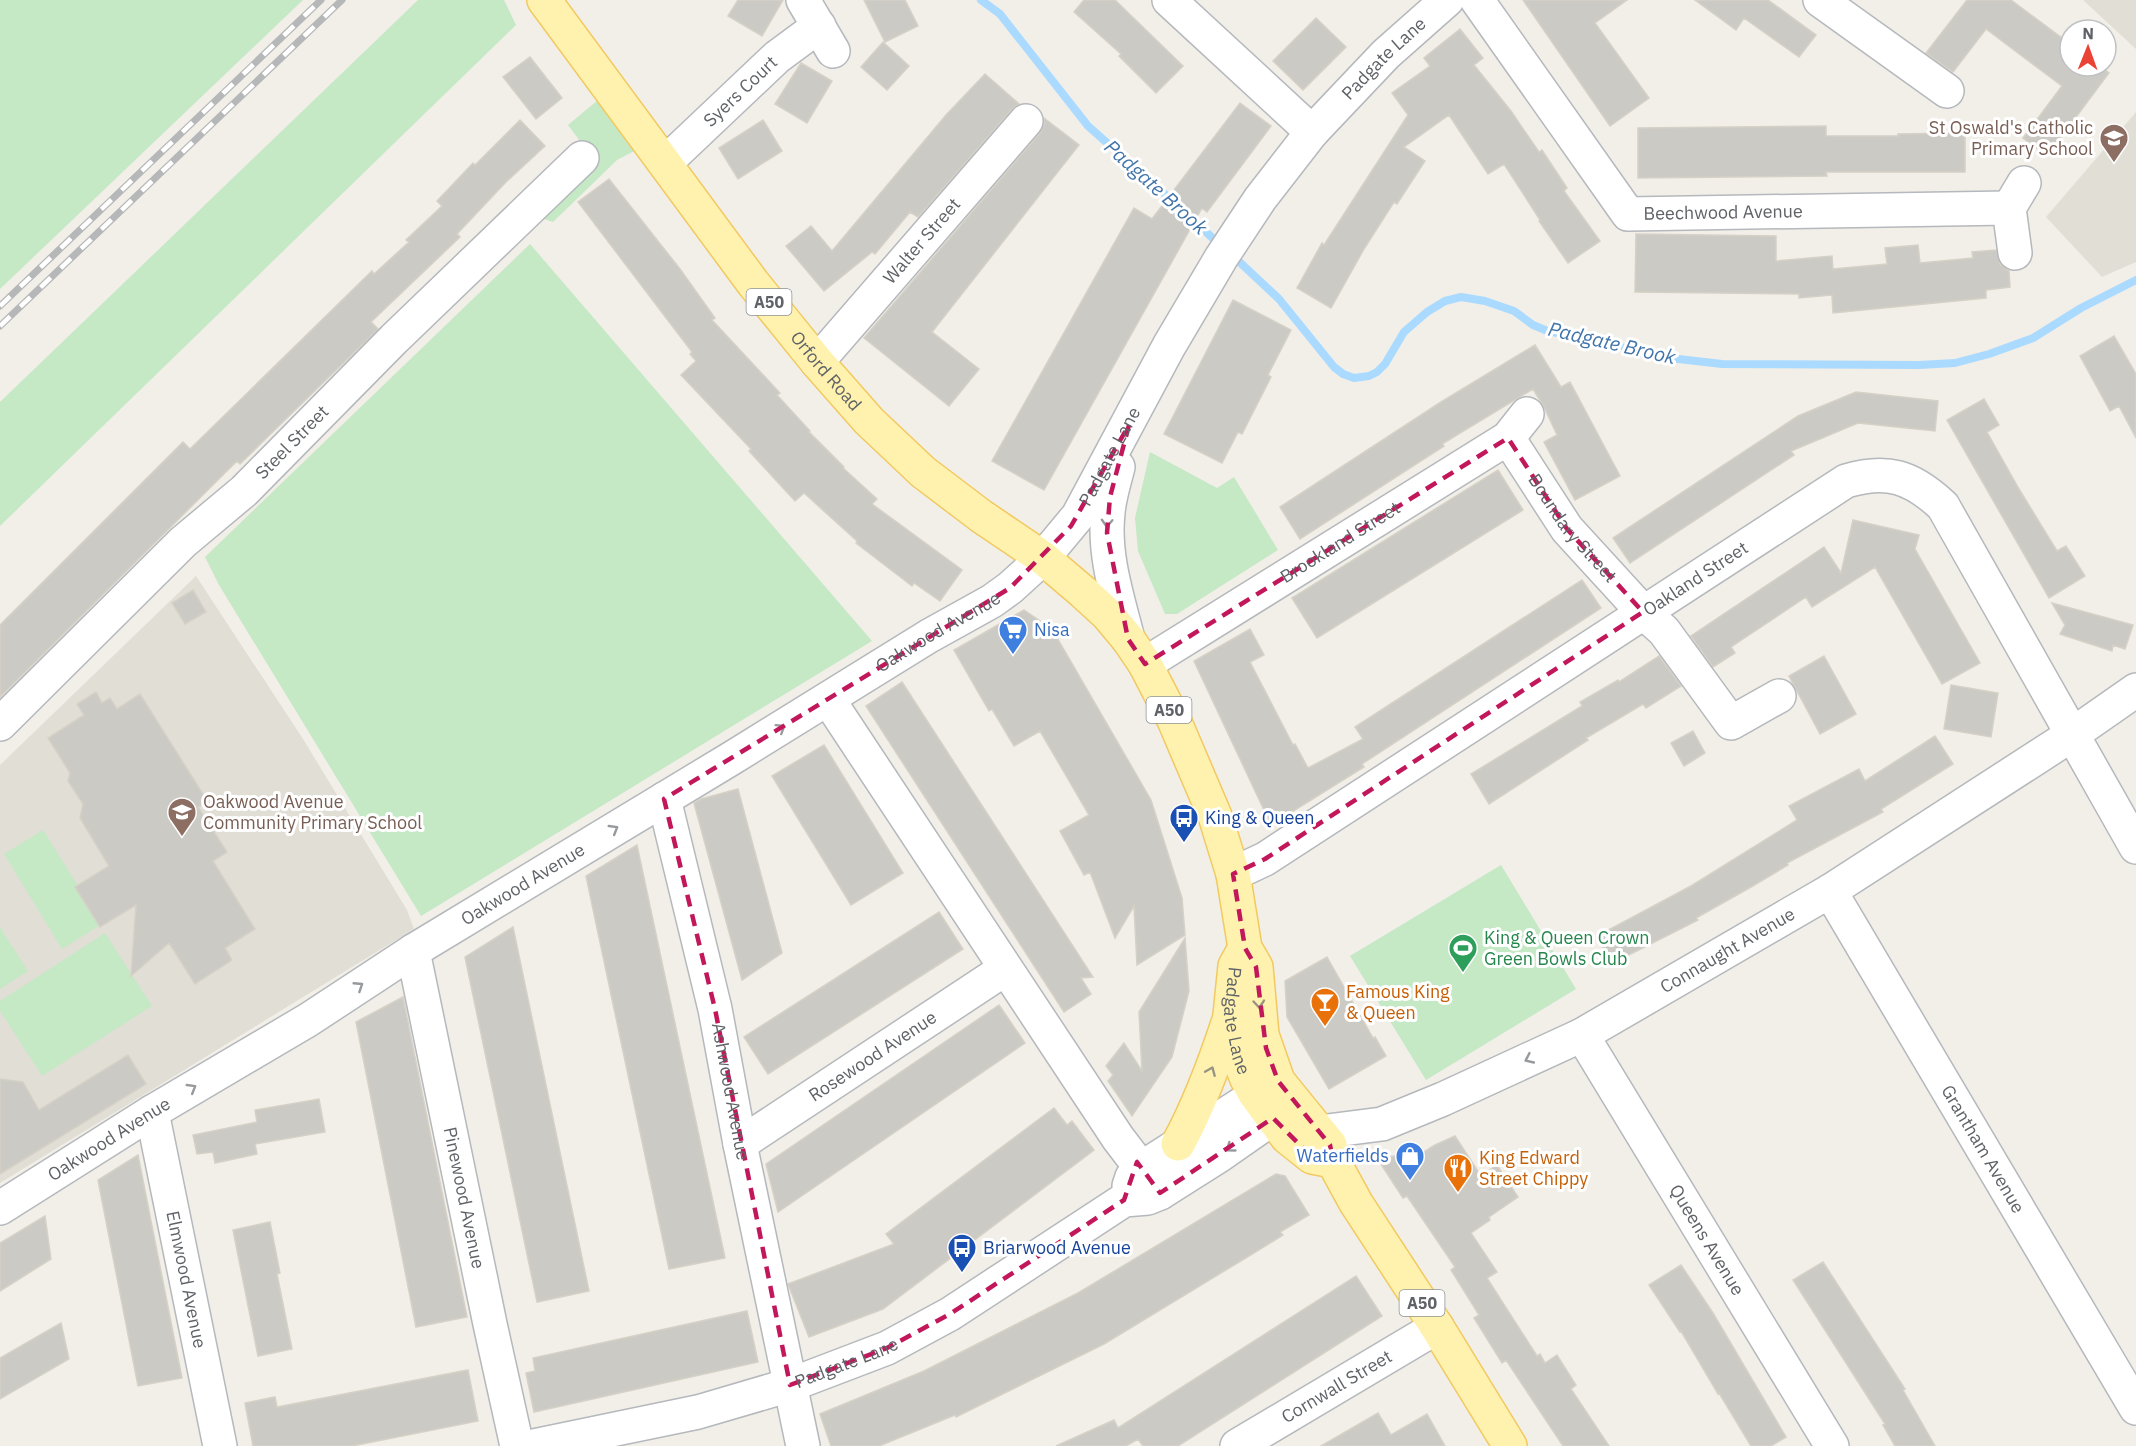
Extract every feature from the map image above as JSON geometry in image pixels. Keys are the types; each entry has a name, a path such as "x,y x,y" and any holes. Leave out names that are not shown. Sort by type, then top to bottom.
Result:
{"main road":[{"name":"Orford Road","path":"544,0 753,283 817,362 869,421 923,472 981,516 1043,558"},
{"name":"Padgate Lane","path":"1043,558 1083,592 1136,652 1174,720 1203,785 1233,874 1245,948 1256,967 1262,1035 1277,1106"},
{"name":"Padgate Lane","path":"1245,948 1235,966 1230,1015 1239,1059 1277,1106"},
{"path":"1178,1144 1190,1123 1217,1057 1230,1015"},
{"path":"1277,1106 1312,1157 1326,1146"},
{"name":"A50","path":"1326,1146 1356,1203 1437,1327 1510,1446"}],"street":[{"path":"1169,0 1312,132"},
{"name":"Padgate Lane","path":"1043,558 1078,516 1129,425 1169,346 1226,251 1266,191 1312,132 1386,54 1447,0"},
{"name":"Beechwood Avenue","path":"1476,0 1628,214 2017,195 2015,253"},
{"path":"1820,0 1947,91"},
{"name":"Syers Court","path":"665,163 777,57 818,26"},
{"name":"Walter Street","path":"817,362 1026,121"},
{"name":"Steel Street","path":"0,724 183,542 244,491 394,339 582,158"},
{"path":"1129,425 1110,496 1107,533 1115,588 1136,652"},
{"name":"Brookland Street","path":"1136,652 1518,426"},
{"name":"Boundary Street","path":"1518,426 1567,529 1643,612 1664,631 1731,723 1779,696"},
{"name":"Oakland Street","path":"1233,874 1265,859 1846,482 1866,475 1898,477 1926,490 1942,506 2136,847"},
{"name":"Oakwood Avenue","path":"0,1208 152,1112 308,1020 412,951 930,636 992,601 1043,558"},
{"name":"Connaught Avenue","path":"1326,1146 1443,1098 1582,1035 1830,891 2073,734 2136,690"},
{"path":"828,699 1118,1138 1151,1180"},
{"name":"Ashwood Avenue","path":"664,799 715,1010 740,1144 803,1446"},
{"name":"Grantham Avenue","path":"1830,891 2136,1408"},
{"name":"Pinewood Avenue","path":"412,951 517,1446"},
{"name":"Rosewood Avenue","path":"740,1144 1005,969"},
{"name":"Queens Avenue","path":"1582,1035 1832,1446"},
{"name":"Padgate Lane","path":"1151,1180 1178,1144 1277,1106"},
{"name":"Padgate Lane","path":"534,1446 698,1412 790,1385 887,1348 950,1314 1124,1200 1132,1177 1151,1180 1220,1155 1277,1106"},
{"name":"Elmwood Avenue","path":"152,1112 220,1446"},
{"name":"Cornwall Street","path":"1237,1446 1437,1327"}],"highlighted area":[{"path":"1129,425 1110,497 1107,533 1128,639 1145,664 1508,438 1567,529 1643,612 1265,859 1233,874 1245,948 1256,967 1266,1048 1278,1081 1330,1145 1333,1161 1312,1157 1273,1118 1160,1193 1137,1162 1124,1200 950,1314 887,1348 790,1385 715,1009 664,799 1010,588 1071,526"}],"shaded area":[{"path":"2083,0 2136,0 2136,49 2118,32 2118,18 2102,18"},
{"name":"St Oswald's Catholic Primary School","path":"2136,112 2136,262 2102,277 2046,217"},
{"name":"Oakwood Avenue Community Primary School","path":"196,576 303,739 407,910 414,929 0,1183 0,765"}],"green space":[{"path":"0,0 303,0 0,289"},
{"path":"418,0 504,0 516,25 0,526 0,402"},
{"path":"598,100 636,150 617,160 553,222 535,216 592,157 568,125"},
{"path":"530,244 872,641 421,916 219,585 205,557"},
{"path":"1150,452 1217,488 1234,477 1278,550 1177,614 1165,614 1138,551 1135,518"},
{"path":"43,830 102,924 62,949 4,854"},
{"name":"King & Queen Crown Green Bowls Club","path":"1501,865 1576,989 1426,1080 1350,956"},
{"path":"0,927 28,971 0,989"},
{"path":"105,933 152,1006 42,1076 0,1011 0,1001"}],"building":[{"path":"738,0 783,0 762,36 728,16"},
{"path":"864,0 905,0 918,26 885,42"},
{"path":"1084,0 1115,0 1183,66 1156,93 1119,56 1121,54 1074,12"},
{"path":"1523,0 1627,0 1595,23 1649,98 1610,126"},
{"path":"1695,0 1768,0 1816,35 1799,57 1744,18 1736,30"},
{"path":"1967,0 2011,0 2058,35 2058,78 2105,78 2047,156 2023,138 2062,86 1986,29 1953,72 1926,53"},
{"path":"1316,18 1346,47 1303,90 1273,61"},
{"path":"1460,29 1483,58 1474,65 1511,111 1539,152 1542,150 1567,188 1564,191 1600,241 1568,263 1504,164 1488,174 1449,115 1404,147 1425,161 1397,204 1394,202 1331,308 1297,288 1322,243 1324,245 1408,115 1392,93 1430,66 1424,58"},
{"path":"883,42 909,66 887,90 861,67"},
{"path":"530,57 562,98 536,119 503,77"},
{"path":"801,63 832,81 807,123 775,104"},
{"path":"985,74 1019,104 1012,109 918,217 910,212 875,254 872,252 824,291 786,246 811,226 832,251 946,115"},
{"path":"1240,103 1271,126 1207,212 1202,208 1044,490 992,461 1134,208 1152,219"},
{"path":"1044,118 1079,145 932,332 979,369 949,406 864,338 1040,133 1044,125"},
{"path":"520,120 545,146 506,182 457,234 460,237 371,322 378,329 240,464 237,461 0,697 0,625 183,442 190,449 372,271 374,274 409,242 406,240 442,206 437,201 473,163 475,165"},
{"path":"763,120 782,151 738,179 719,148"},
{"path":"1826,126 1826,136 1965,133 1965,172 1826,172 1827,176 1638,178 1638,128"},
{"path":"609,179 680,269 715,318 712,320 780,393 777,395 809,432 877,499 872,504 962,570 940,601 914,583 912,586 856,543 857,541 804,493 795,501 749,451 751,449 681,375 696,361 690,354 692,352 578,202"},
{"path":"1636,234 1776,236 1776,261 1832,256 1833,269 1887,264 1885,248 1918,245 1920,263 1973,258 1972,252 1996,250 2000,264 2009,271 2010,287 1986,290 1986,298 1833,313 1832,295 1799,298 1799,294 1635,292"},
{"path":"1233,300 1291,330 1268,375 1271,377 1242,434 1238,432 1222,463 1164,434"},
{"path":"2114,336 2136,374 2136,438 2119,406 2110,411 2080,356"},
{"path":"1535,345 1561,387 1570,382 1620,476 1575,500 1544,442 1557,435 1533,389 1442,444 1444,446 1300,539 1280,507 1441,402"},
{"path":"1856,392 1938,401 1935,431 1858,423 1791,451 1794,455 1630,563 1613,538 1798,416"},
{"path":"1984,399 1999,425 1987,432 2019,489 2057,551 2066,546 2085,576 2049,598 1947,420"},
{"path":"1498,470 1523,510 1317,638 1292,598"},
{"path":"1853,520 1919,535 1915,549 1980,663 1942,684 1875,567 1812,607 1806,597 1731,647 1735,653 1713,667 1691,636 1824,547 1841,573"},
{"path":"1582,580 1601,608 1362,764 1364,767 1271,825 1194,661 1250,629 1264,655 1250,662 1293,745 1295,744 1308,768 1363,739 1355,727"},
{"path":"193,590 206,612 185,624 172,603"},
{"path":"2052,603 2133,625 2125,649 2113,645 2112,651 2060,634 2065,625"},
{"path":"1024,610 1052,629 1151,800 1182,898 1185,935 1137,965 1134,906 1115,938 1090,872 1084,875 1060,831 1089,815 1040,731 1014,746 992,709 989,711 954,650"},
{"path":"1659,656 1681,686 1646,708 1643,704 1586,738 1588,740 1489,804 1471,774 1582,706 1580,702 1618,680 1619,682"},
{"path":"1824,656 1856,714 1820,734 1789,676"},
{"path":"902,682 1093,977 1081,978 1091,994 1064,1012 866,706"},
{"path":"1951,685 1998,693 1991,737 1944,729"},
{"path":"96,692 102,703 110,698 117,709 140,694 208,802 198,807 227,852 213,861 255,929 225,948 232,960 195,984 169,943 131,976 136,905 100,927 75,887 109,866 80,818 83,804 68,781 70,773 48,738 84,715 77,704"},
{"path":"1693,731 1705,753 1684,766 1671,743"},
{"path":"1935,736 1953,764 1881,809 1883,812 1787,863 1788,865 1696,918 1698,920 1611,964 1597,936 1691,886 1797,820 1789,806 1859,769 1865,781"},
{"path":"824,745 903,873 851,905 772,776"},
{"path":"738,789 782,953 742,980 694,803"},
{"path":"637,845 725,1258 669,1269 586,876"},
{"path":"939,912 963,949 768,1074 744,1037"},
{"path":"513,927 589,1291 537,1302 465,957"},
{"path":"1185,938 1189,991 1172,1057 1132,1116 1108,1081 1113,1075 1106,1066 1124,1043 1142,1071 1139,1012"},
{"name":"Famous King & Queen","path":"1327,957 1373,1038 1375,1037 1386,1056 1329,1089 1287,1017 1285,981"},
{"path":"403,997 467,1317 416,1327 356,1022"},
{"path":"999,1005 1025,1043 778,1212 766,1164"},
{"path":"128,1055 146,1084 0,1174 0,1079 23,1082 39,1110"},
{"path":"319,1099 325,1132 255,1144 257,1154 215,1163 213,1152 197,1154 193,1135 257,1122 255,1110"},
{"path":"1054,1108 1067,1125 1072,1121 1094,1150 883,1309 809,1337 788,1284 894,1244 886,1234"},
{"path":"1455,1136 1481,1176 1497,1165 1518,1197 1471,1233 1497,1272 1487,1278 1537,1356 1540,1354 1545,1363 1557,1355 1576,1385 1571,1389 1609,1446 1563,1446 1506,1360 1502,1363 1474,1318 1479,1315 1451,1270 1455,1267 1407,1196 1403,1198 1377,1158 1404,1155 1408,1162 1435,1145"},
{"path":"138,1155 182,1378 138,1386 98,1180"},
{"path":"1276,1174 1285,1176 1309,1215 1280,1232 1283,1235 1244,1259 1104,1344 956,1417 955,1415 879,1446 831,1446 820,1414 924,1371 1078,1293"},
{"path":"45,1216 51,1259 0,1291 0,1243"},
{"path":"270,1222 280,1273 277,1274 292,1349 258,1356 233,1230"},
{"path":"1823,1262 1905,1389 1903,1390 1935,1446 1895,1446 1883,1425 1885,1424 1793,1280"},
{"path":"1681,1265 1713,1313 1786,1437 1771,1446 1751,1446 1681,1331 1649,1285"},
{"path":"1356,1276 1382,1316 1178,1446 1143,1446 1138,1439 1126,1446 1056,1446 1114,1420 1118,1428"},
{"path":"747,1311 758,1362 534,1412 526,1373 535,1371 533,1358"},
{"path":"61,1323 69,1359 0,1399 0,1358"},
{"path":"468,1370 478,1421 352,1446 253,1446 245,1403 275,1397 277,1407"},
{"path":"1378,1413 1391,1435 1427,1414 1445,1446 1321,1446"}],"waterway":[{"name":"Padgate Brook","path":"981,0 1000,14 1088,126 1177,205"},
{"name":"Padgate Brook","path":"1187,214 1221,246"},
{"name":"Padgate Brook","path":"1231,254 1279,299 1334,367 1354,378 1369,376 1377,372 1385,364 1404,332 1427,312 1445,301 1461,297 1485,301 1514,311 1533,325 1550,332 1580,335 1652,356 1722,364 1919,365 1955,363 1989,354 2033,338 2081,308 2136,280"}],"railway":[{"path":"0,306 321,0"},
{"path":"0,326 342,0"}],"place":[{"name":"St Oswald's Catholic Primary School","path":"2114,164"},
{"name":"Nisa","path":"1013,656"},
{"name":"Oakwood Avenue Community Primary School","path":"182,838"},
{"name":"King & Queen","path":"1184,844"},
{"name":"King & Queen Crown Green Bowls Club","path":"1463,974"},
{"name":"Famous King & Queen","path":"1325,1028"},
{"name":"Waterfields","path":"1410,1182"},
{"name":"King Edward Street Chippy","path":"1458,1194"},
{"name":"Briarwood Avenue","path":"962,1274"}]}
